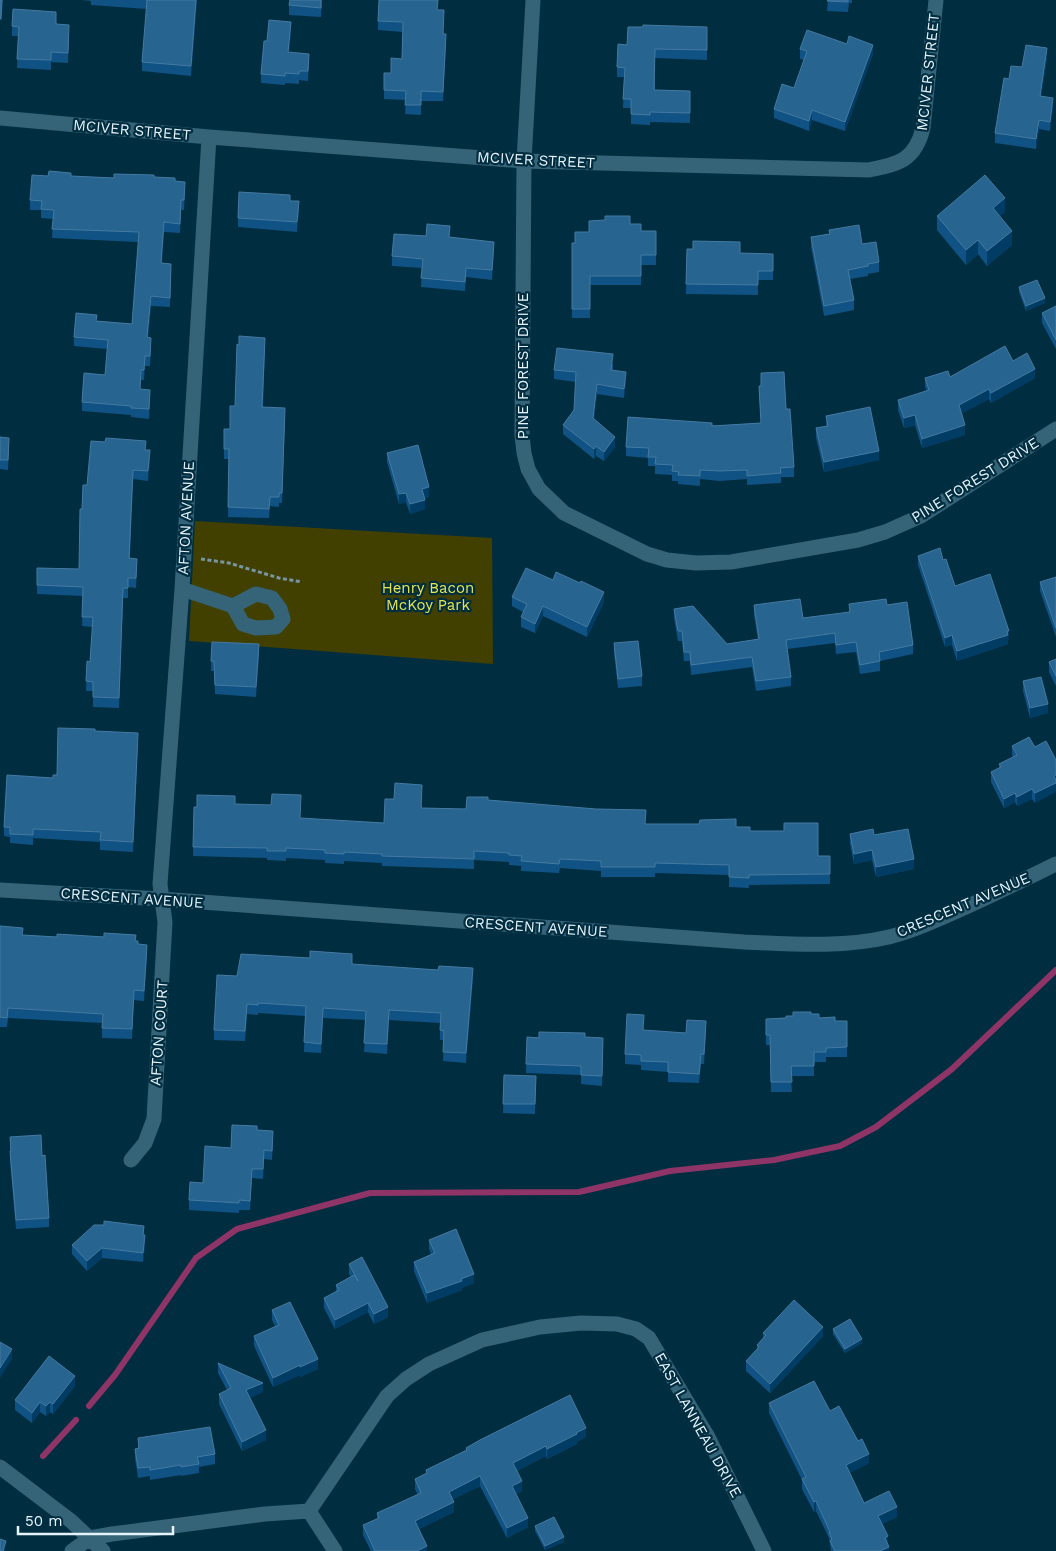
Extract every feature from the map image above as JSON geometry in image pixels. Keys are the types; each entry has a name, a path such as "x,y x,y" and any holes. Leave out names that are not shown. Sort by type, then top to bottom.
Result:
{"street":[{"name":"PINE FOREST DRIVE","path":"533,0 524,162 521,416 524,453 528,469 539,489 564,513 647,554 667,560 696,563 741,560 858,540 885,532 921,516 1056,430"},
{"name":"MCIVER STREET","path":"0,118 524,162 869,170 894,165 910,155 919,143 923,128 936,0"},
{"name":"AFTON AVENUE","path":"161,900 160,884 182,589 209,137"},
{"path":"182,589 234,606"},
{"name":"CRESCENT AVENUE","path":"0,890 744,942 852,943 889,937 916,928 970,906 1056,864"},
{"name":"AFTON COURT","path":"131,1160 145,1143 154,1119 166,922 161,900"},
{"name":"EAST LANNEAU DRIVE","path":"309,1511 387,1396 406,1378 429,1364 482,1340 540,1327 581,1323 617,1324 636,1329 649,1338 708,1437 764,1551"},
{"path":"0,1467 90,1538 103,1551"},
{"path":"72,1551 90,1538 265,1514 309,1511 335,1551"}],"path":[{"path":"193,558 229,563 279,578 302,582"}],"green space":[{"name":"Henry Bacon McKoy Park","path":"195,521 492,538 493,664 189,641"}],"building":[{"path":"0,0 2,0 1,19 0,19"},
{"path":"147,0 196,0 191,66 142,62"},
{"path":"290,0 321,0 321,8 289,5"},
{"path":"379,0 438,0 437,10 444,10 443,34 446,34 443,92 421,91 421,105 405,105 406,91 384,90 384,73 391,73 391,58 402,59 403,22 378,21"},
{"path":"848,0 848,2 827,1"},
{"path":"13,9 56,12 56,24 69,25 68,53 51,52 51,60 17,59 19,27 12,26"},
{"path":"269,20 291,22 288,52 309,54 308,71 299,71 299,74 285,73 285,76 261,74 264,41 267,41"},
{"path":"643,25 707,27 707,50 655,49 654,90 690,91 690,113 650,112 650,115 631,114 631,99 623,99 625,68 617,67 618,44 627,45 628,27 643,27"},
{"path":"807,30 847,44 849,36 873,45 845,122 812,110 809,121 774,109 782,84 794,88 807,51 800,49"},
{"path":"1026,45 1047,48 1040,96 1053,98 1050,122 1039,120 1036,139 995,133 1004,78 1009,79 1011,66 1022,67"},
{"path":"49,171 71,173 71,176 114,178 114,174 154,175 154,177 175,178 175,181 185,182 184,200 181,200 180,224 164,222 161,263 171,264 170,298 151,296 147,337 151,338 150,356 145,356 144,370 141,370 140,389 150,390 149,409 82,402 84,373 105,375 108,340 74,337 76,313 97,315 96,321 132,324 139,232 52,229 54,210 41,209 42,201 30,200 32,175 48,176"},
{"path":"985,175 1005,198 993,208 1012,231 987,251 978,240 966,250 937,216"},
{"path":"239,192 290,195 290,201 299,201 297,222 238,218"},
{"path":"605,216 630,216 630,224 641,224 641,231 656,231 656,255 641,255 641,276 590,276 590,309 572,309 572,243 575,243 575,232 589,232 589,221 605,220"},
{"path":"427,224 450,226 449,237 494,242 492,270 466,268 465,282 421,278 423,259 392,256 394,234 426,236"},
{"path":"859,225 862,244 876,242 879,262 848,270 854,300 824,306 811,237 830,234 829,230"},
{"path":"693,241 740,242 740,253 773,254 773,271 758,271 758,285 686,284 687,249 693,249"},
{"path":"1037,280 1045,298 1026,306 1019,287"},
{"path":"1056,306 1056,340 1042,313"},
{"path":"239,336 265,338 262,407 285,408 282,493 279,493 279,497 270,497 269,509 228,507 229,449 224,449 224,429 230,429 230,406 235,406 237,344 239,345"},
{"path":"1005,346 1013,361 1027,353 1035,369 991,393 989,389 959,405 965,425 922,439 915,415 904,418 898,400 929,390 925,378 948,371 950,377"},
{"path":"557,348 613,354 611,370 626,372 624,389 597,384 593,418 615,437 604,452 596,446 594,449 563,425 574,410 576,372 554,370"},
{"path":"784,372 786,409 790,409 794,467 780,468 781,473 747,476 747,470 700,470 700,476 678,475 679,472 672,471 673,465 655,464 656,457 648,457 649,448 626,447 628,417 712,423 712,426 761,423 759,386 761,386 761,373"},
{"path":"870,407 879,451 824,462 816,428 828,426 826,416"},
{"path":"0,437 9,438 8,460 0,460"},
{"path":"106,438 146,441 145,450 150,450 148,471 133,470 129,558 137,559 136,578 128,578 128,588 123,588 119,698 93,697 93,682 86,681 87,661 90,662 93,617 82,617 83,587 37,585 37,568 79,569 80,509 82,509 83,485 87,485 91,441 105,442"},
{"path":"418,445 429,487 422,489 425,500 410,504 406,493 399,494 387,453"},
{"path":"940,548 943,560 946,559 955,586 990,574 1009,631 1007,631 1008,635 957,651 952,635 945,638 918,556"},
{"path":"526,568 553,580 556,572 604,592 587,627 543,606 535,624 521,617 527,604 512,597"},
{"path":"1056,577 1056,628 1040,582"},
{"path":"800,599 803,618 850,612 849,604 886,599 887,605 907,602 913,645 879,652 880,661 860,665 856,642 836,645 835,633 786,640 791,677 756,681 752,657 691,665 690,652 684,652 682,631 678,631 674,609 693,606 727,644 759,639 754,605"},
{"path":"638,641 642,676 618,679 614,643"},
{"path":"212,642 259,644 256,687 215,685 214,661 211,661"},
{"path":"1056,659 1056,676 1049,662"},
{"path":"1041,677 1048,704 1030,708 1023,681"},
{"path":"58,728 138,733 133,842 100,840 101,832 33,829 33,835 10,834 10,827 4,827 7,775 53,778 53,775 57,775"},
{"path":"1029,737 1035,747 1046,741 1056,760 1056,775 1054,776 1056,783 1035,793 1032,789 1017,797 1015,793 1004,799 991,772 1001,767 999,764 1017,755 1012,746"},
{"path":"395,783 422,785 421,808 466,809 467,797 488,797 488,800 596,809 646,810 645,824 699,824 700,820 736,819 736,827 750,827 750,831 784,831 784,823 818,823 818,856 830,856 830,874 749,875 749,878 729,877 729,865 655,863 655,867 601,867 601,861 560,859 559,864 521,861 522,856 509,855 509,853 474,851 474,859 382,856 382,854 344,852 344,854 325,853 325,850 286,848 286,851 267,851 267,848 193,847 194,807 197,807 197,795 235,796 235,804 271,805 272,794 301,795 300,818 384,823 385,799 394,799"},
{"path":"873,829 874,835 908,829 914,859 876,867 872,850 854,854 850,834"},
{"path":"0,926 23,928 22,935 57,937 57,934 104,937 104,933 136,935 135,941 138,941 138,944 147,945 144,991 134,990 132,1029 102,1028 103,1014 8,1008 7,1018 0,1017"},
{"path":"310,951 352,954 352,964 438,970 439,966 473,968 466,1053 443,1052 444,1031 440,1030 441,1013 389,1010 387,1044 364,1043 366,1011 323,1008 321,1044 304,1042 306,1006 247,1004 245,1031 214,1030 217,975 237,976 241,954 310,958"},
{"path":"793,1012 811,1012 811,1014 819,1014 819,1018 835,1017 835,1021 847,1021 847,1047 826,1048 826,1052 814,1052 814,1066 791,1066 792,1082 771,1082 770,1035 766,1035 766,1019 786,1018 786,1016 793,1016"},
{"path":"627,1014 644,1015 643,1030 686,1033 687,1020 706,1021 704,1054 701,1054 699,1074 668,1072 668,1062 641,1061 641,1055 625,1054"},
{"path":"539,1032 585,1033 585,1037 603,1038 602,1076 581,1075 581,1066 526,1064 527,1037 539,1038"},
{"path":"504,1075 536,1076 535,1104 503,1104"},
{"path":"232,1125 257,1126 257,1130 273,1131 272,1151 264,1150 263,1169 252,1169 250,1201 239,1200 239,1203 189,1200 190,1182 203,1183 205,1146 231,1148"},
{"path":"41,1135 42,1156 45,1155 49,1218 16,1220 10,1137"},
{"path":"104,1221 144,1226 143,1253 102,1248 87,1261 72,1245 94,1225 104,1225"},
{"path":"456,1229 474,1274 461,1279 462,1281 427,1293 414,1262 435,1253 429,1240"},
{"path":"362,1257 388,1307 374,1314 368,1303 335,1320 324,1298 339,1290 336,1285 354,1275 358,1281 349,1264"},
{"path":"794,1300 823,1327 770,1384 746,1361 759,1347 757,1345 766,1335 763,1333"},
{"path":"290,1302 318,1359 273,1378 254,1336 279,1325 272,1310"},
{"path":"850,1319 862,1339 845,1349 833,1329"},
{"path":"0,1342 12,1349 0,1368"},
{"path":"49,1356 75,1376 53,1404 50,1402 46,1406 40,1402 32,1413 15,1400"},
{"path":"218,1363 263,1383 246,1390 266,1430 242,1442 219,1394 231,1388"},
{"path":"814,1381 830,1411 839,1406 858,1441 862,1439 869,1454 846,1465 864,1503 889,1491 897,1507 878,1516 888,1536 885,1538 889,1547 880,1551 835,1551 830,1541 832,1540 830,1532 816,1501 814,1502 802,1479 806,1477 769,1403"},
{"path":"570,1395 586,1428 547,1449 546,1446 513,1463 522,1481 512,1486 528,1518 507,1528 480,1476 449,1492 454,1502 415,1521 427,1546 417,1551 375,1551 363,1525 379,1518 377,1513 421,1493 415,1479 427,1473 426,1470 467,1450 466,1448 480,1440"},
{"path":"210,1427 215,1454 197,1457 199,1464 150,1470 150,1467 138,1468 135,1449 139,1448 138,1438"},
{"path":"554,1517 564,1537 545,1546 535,1526"},
{"path":"0,1539 6,1541 3,1551 0,1551"}],"waterway":[{"path":"89,1406 115,1375 196,1258 237,1229 370,1193 579,1192 670,1171 774,1160 840,1146 876,1127 952,1069 1056,970"},
{"path":"43,1456 76,1420"}]}
